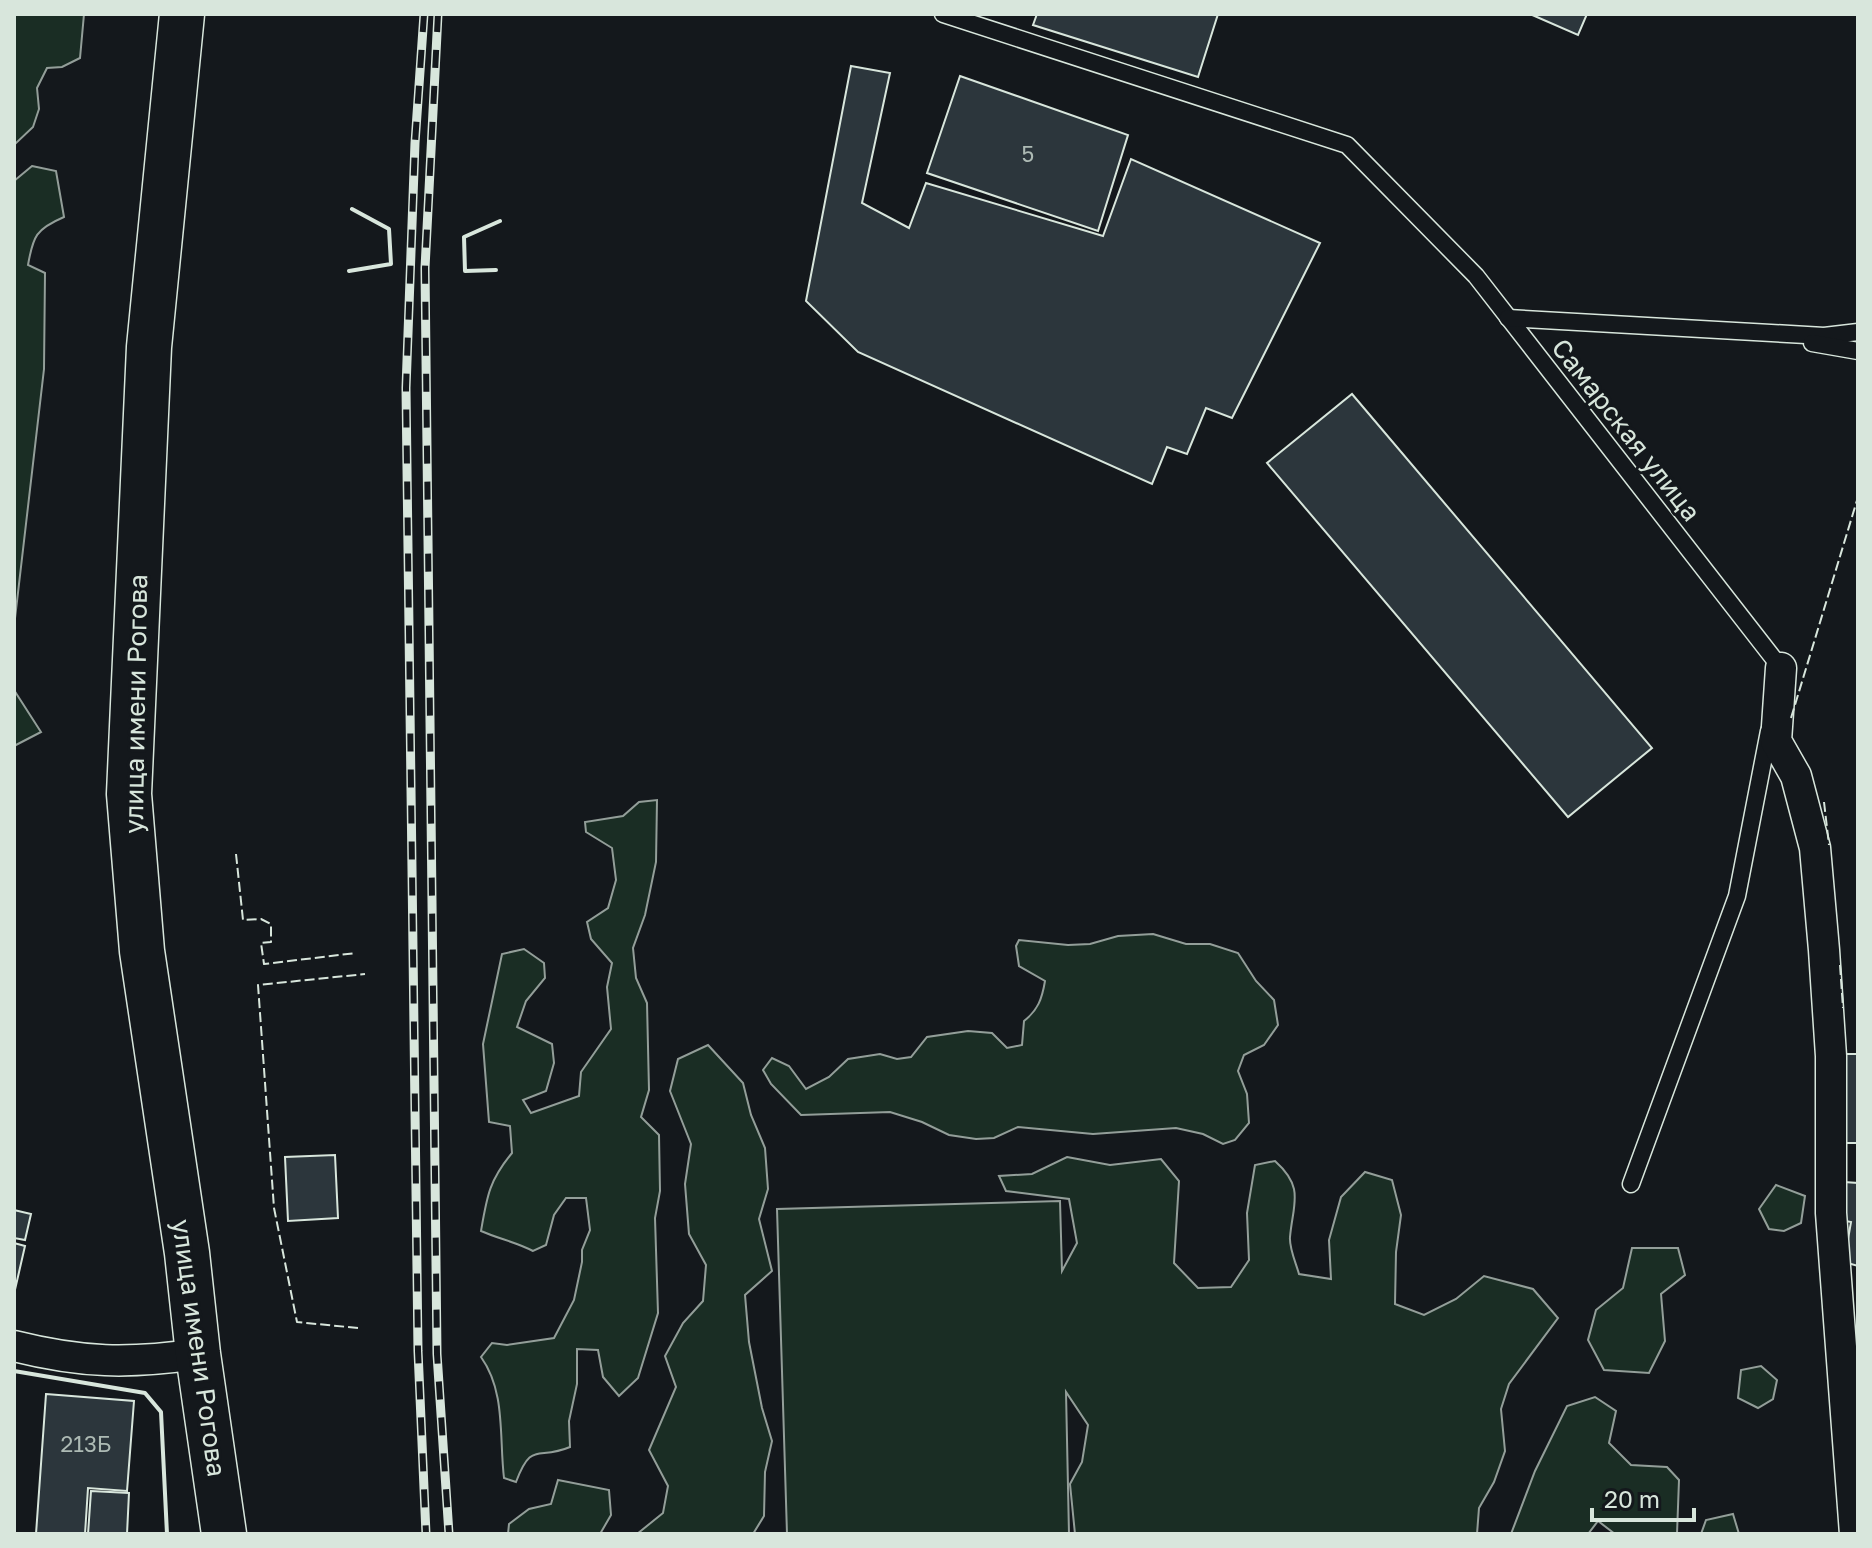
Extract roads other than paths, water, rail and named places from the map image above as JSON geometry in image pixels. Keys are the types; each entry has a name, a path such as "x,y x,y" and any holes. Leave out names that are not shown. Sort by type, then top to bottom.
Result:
{"main road":[{"name":"улица имени Рогова","path":"182,14 149,347 129,794 142,951 187,1253 224,1534"}],"street":[{"path":"1781,668 1776,741 1796,776 1815,848 1823,935 1831,1056 1831,1213 1855,1534"},
{"path":"14,1346 62,1358 102,1361 154,1360 198,1354"}],"lane":[{"name":"Самарская улица","path":"943,14 1347,145 1476,276 1781,668"},
{"path":"1508,318 1770,334 1824,336 1858,332"},
{"path":"1770,334 1858,351"},
{"path":"1631,1184 1737,896 1781,668"}],"railway":[{"path":"424,14 415,143 406,388 418,1351 426,1534"},
{"path":"438,14 425,268 437,1354 449,1534"}]}
